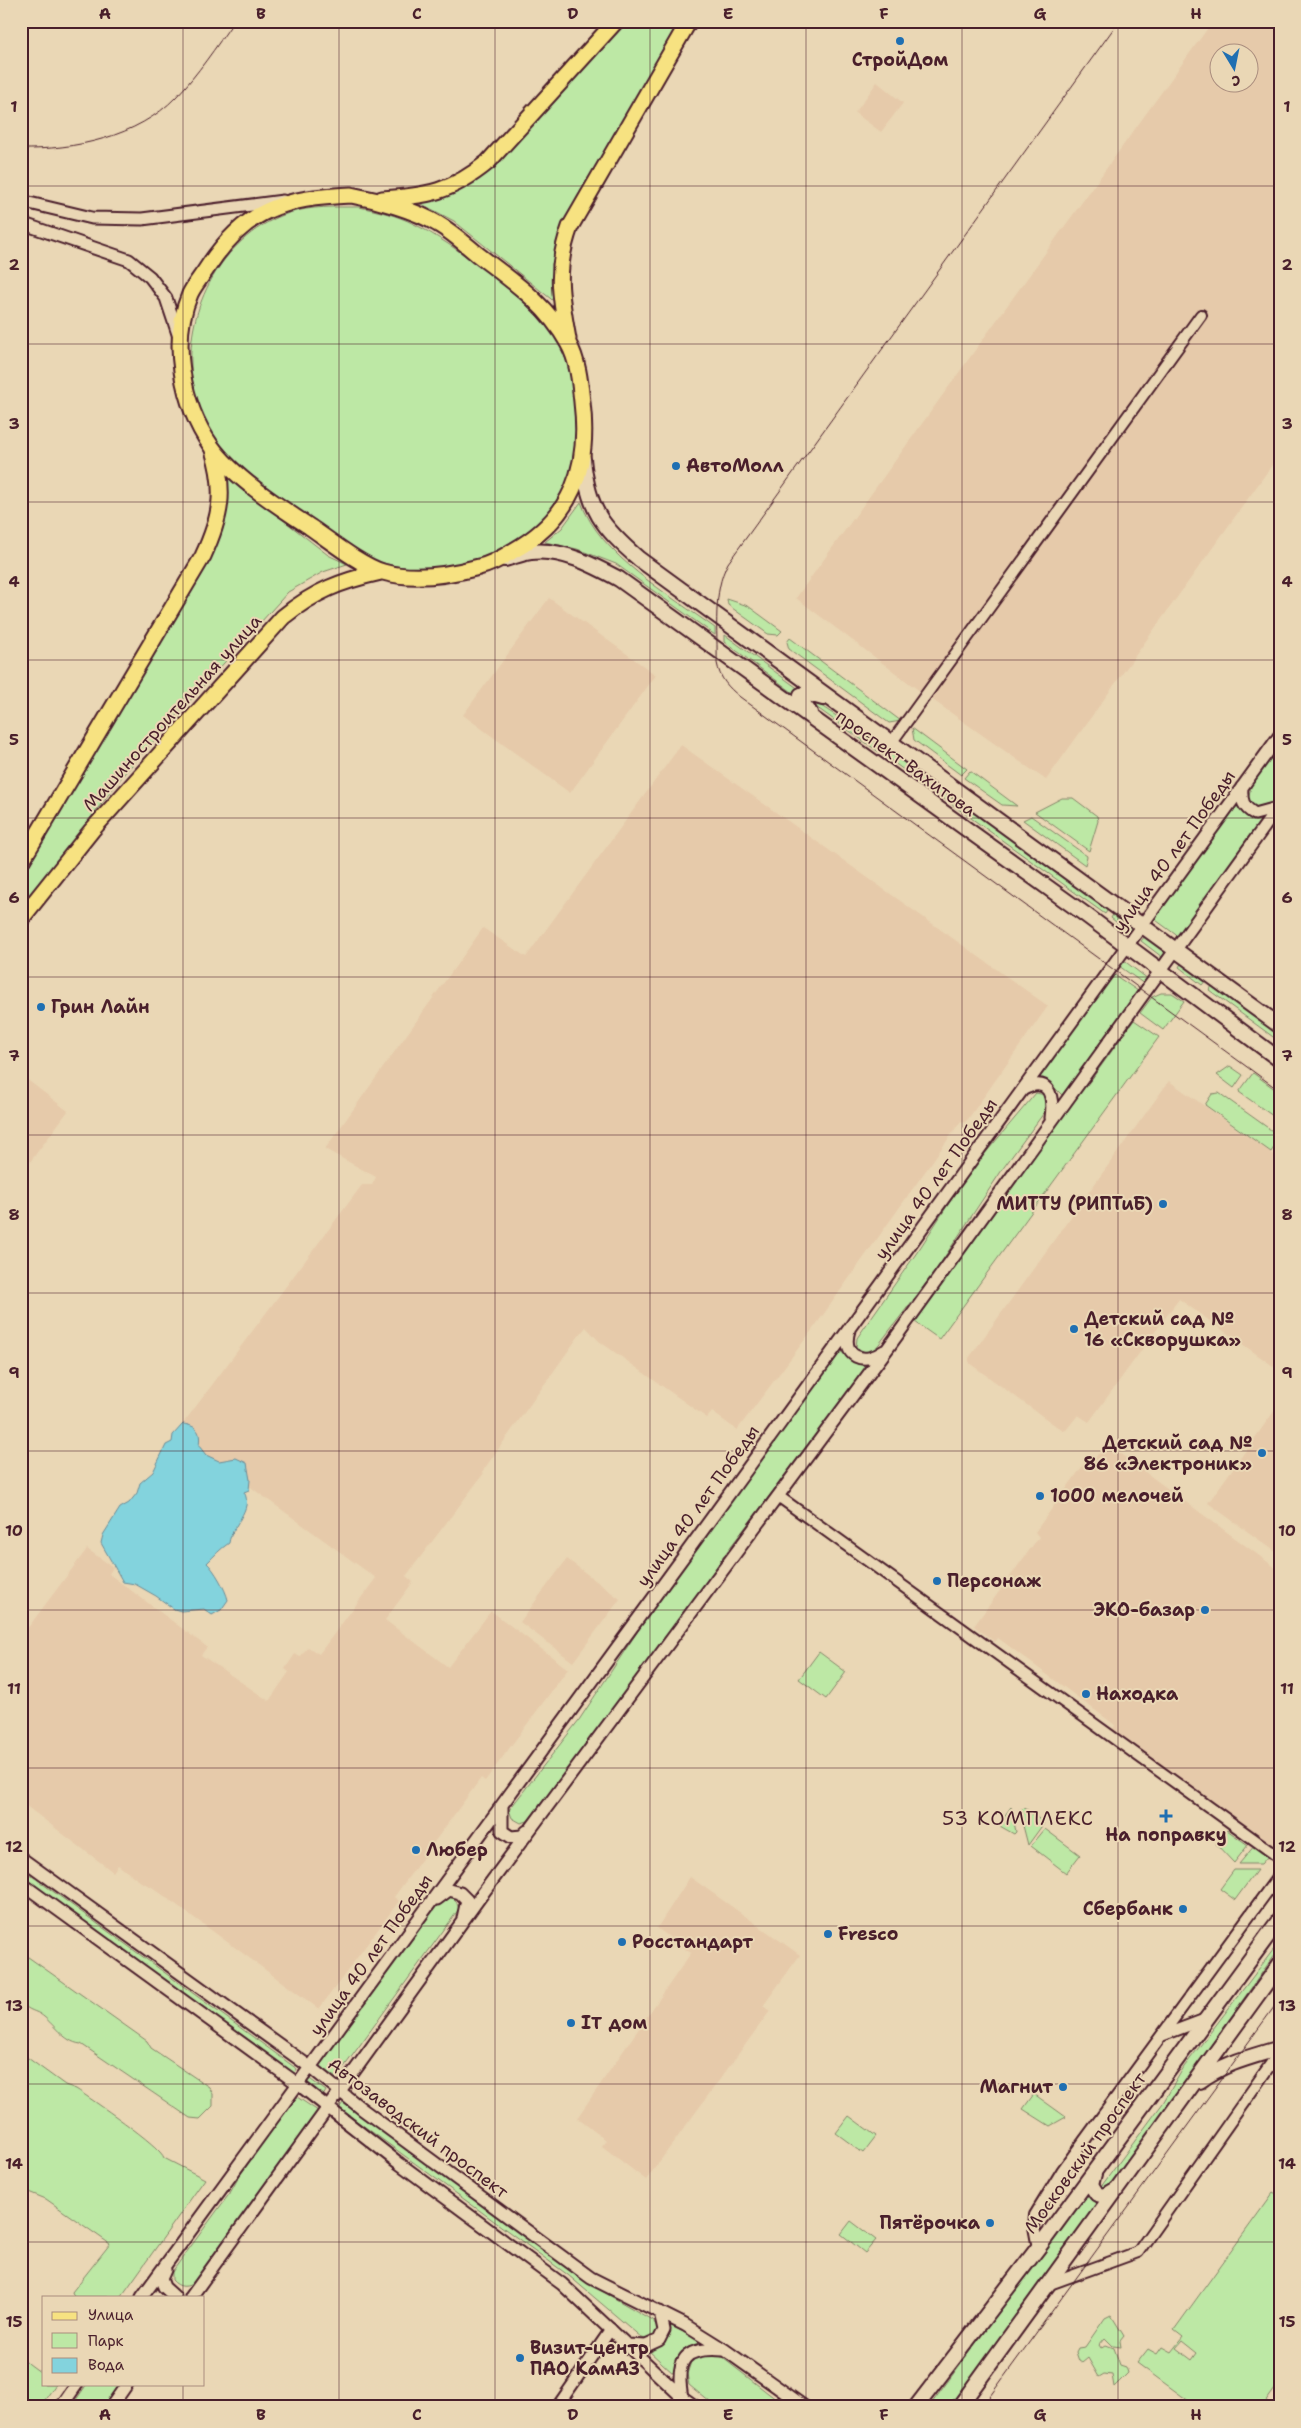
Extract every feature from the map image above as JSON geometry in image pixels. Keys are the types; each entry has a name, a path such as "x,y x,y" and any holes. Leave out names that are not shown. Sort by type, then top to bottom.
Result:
{"main road":[{"path":"378,200 415,197 442,191 467,179 488,162 616,21"},
{"path":"570,345 544,308 438,223 378,200 351,195 312,197 259,213 222,244 190,294 179,340 182,378 196,419 211,447 247,483 307,526 380,572 410,576 452,574 490,564 529,542 556,518 573,492 583,458 585,426 580,377 570,345 562,303 560,269 562,250 570,227 688,21"},
{"name":"Машиностроительная улица","path":"21,862 175,604 212,535 219,513 222,492 219,470 211,447"},
{"name":"проспект Вахитова","path":"583,458 586,488 603,524 618,541 646,564 1280,1026"},
{"name":"проспект Вахитова","path":"490,564 530,552 547,552 570,557 619,579 1126,945 1280,1060"},
{"name":"Машиностроительная улица","path":"21,919 52,877 98,822 283,617 304,600 328,586 380,572"},
{"path":"816,721 801,701 802,695 806,693 833,701"},
{"name":"Московский проспект","path":"916,2407 1094,2174 1280,1919"},
{"path":"959,2407 1280,1964"},
{"path":"1191,2088 1213,2072 1235,2061 1280,2050"},
{"path":"1094,2174 1091,2185 1098,2194 1105,2196 1115,2190"}],"street":[{"path":"21,201 92,218 142,219 312,197"},
{"path":"21,223 129,260 150,277 166,298 176,322 179,340"},
{"path":"891,743 1201,314"},
{"name":"улица 40 лет Победы","path":"143,2296 1280,735"},
{"path":"1242,787 1242,798 1248,810 1255,814 1279,806"},
{"path":"192,2296 460,1926 888,1348 1279,806"},
{"path":"1021,1091 1032,1085 1043,1086 1051,1092 1053,1101 1051,1120"},
{"path":"850,1326 846,1341 848,1348 854,1355 865,1359 876,1357 888,1348"},
{"path":"778,1496 1280,1858"},
{"path":"502,1804 502,1831 511,1837 522,1836 539,1819"},
{"name":"Автозаводский проспект","path":"21,1858 310,2067 591,2278 660,2312 725,2350 805,2407"},
{"path":"1038,2248 1034,2227 1035,2215 1062,2171 1280,1874"},
{"path":"21,1883 298,2084 474,2220 562,2284 682,2397 696,2407"},
{"path":"430,1904 449,1890 460,1893 467,1900 460,1926"},
{"path":"1161,2036 1207,2019"},
{"path":"1046,2286 1138,2252 1280,2050"},
{"path":"168,2261 161,2279 164,2287 174,2296"},
{"path":"186,2296 200,2284"},
{"path":"627,2345 646,2346 659,2340 664,2330 660,2312"},
{"path":"557,2407 611,2329"},
{"path":"682,2397 679,2379 681,2365 690,2354 701,2348 725,2350"},
{"path":"62,2407 76,2386"},
{"path":"111,2407 126,2386"}],"shaded area":[{"path":"1213,21 1280,21 1280,454 1046,780 913,686 796,598"},
{"path":"877,82 903,103 881,132 855,113"},
{"path":"549,598 656,675 570,793 463,715"},
{"path":"681,745 1048,1006 968,1119 964,1123 961,1121 818,1322 737,1430 712,1412 707,1418 599,1341 586,1327 578,1337 482,1472 484,1473 406,1576 413,1582 385,1620 448,1667 491,1611 568,1669 485,1781 481,1778 394,1897 399,1901 319,2009 152,1887 141,1882 118,1865 113,1872 21,1802 21,1637 87,1549 113,1567 109,1574 207,1647 201,1655 269,1701 289,1672 285,1669 295,1654 300,1657 308,1647 319,1654 376,1578 176,1433 362,1185 372,1185 376,1177 325,1149 483,928 526,957"},
{"path":"21,1075 68,1111 21,1174"},
{"path":"1169,1081 1280,1159 1280,1371 1179,1299 1089,1422 1078,1415 1066,1430 1063,1431 969,1363 969,1358"},
{"name":"Детский сад № 86 «Электроник»","path":"1280,1403 1280,1555 1208,1503"},
{"path":"1115,1450 1280,1571 1280,1841 1274,1848 1113,1729 1115,1725 998,1638 995,1642 974,1626 1039,1537 1035,1532 1084,1464 1089,1467 1098,1454"},
{"path":"567,1559 620,1599 573,1662 520,1622"},
{"path":"690,1877 800,1955 763,2006 770,2011 646,2180 602,2146 606,2140 577,2118 691,1953 657,1928"}],"green space":[{"path":"627,21 679,21 565,223 552,264 556,303 454,221 418,202 452,195 479,179"},
{"path":"359,207 394,216 414,224 450,245 493,276 547,327 558,342 569,368 577,408 577,436 574,465 565,490 541,522 505,551 487,560 457,567 425,569 394,566 364,556 274,495 231,460 215,439 199,407 192,382 191,365 196,317 204,294 215,273 230,253 247,237 267,223 289,213 314,208"},
{"path":"227,476 328,555 347,564 323,572 288,592 124,774 21,909 21,874 225,516 228,495"},
{"path":"581,502 590,522 620,557 658,588 715,628 715,635 616,564 577,549 545,542 562,528"},
{"path":"727,599 748,606 782,631 778,635 768,634 728,605"},
{"path":"725,635 800,690 796,695 725,642"},
{"path":"790,638 901,721 889,723 789,649 787,642"},
{"path":"818,704 890,751 1109,908 1105,914 816,707"},
{"path":"912,728 967,769 961,775 914,740"},
{"path":"1280,746 1280,797 1268,806 1255,806 1248,799 1252,783"},
{"path":"970,771 1017,806 1002,805 964,778"},
{"path":"1062,798 1073,798 1097,816 1098,821 1089,851 1035,812"},
{"path":"1238,803 1248,818 1262,820 1179,937 1153,918"},
{"path":"1031,816 1087,856 1085,865 1023,820"},
{"path":"1114,913 1134,928 1130,933 1111,918"},
{"path":"1146,935 1167,951 1162,957 1141,941"},
{"path":"1123,960 1148,979 1144,984 1119,966"},
{"path":"1182,962 1206,980 1202,985 1179,967"},
{"path":"1113,974 1138,991 1062,1095 1047,1080 1037,1078"},
{"path":"1213,985 1280,1034 1280,1042 1209,990"},
{"path":"1161,993 1172,993 1184,1001 1163,1030 1140,1013 1152,997"},
{"path":"1134,1020 1159,1037 939,1339 915,1322 914,1319 1058,1117 1091,1080"},
{"path":"1230,1066 1243,1075 1234,1088 1217,1075"},
{"path":"1253,1073 1280,1093 1280,1121 1239,1092"},
{"path":"1036,1093 1045,1095 1049,1106 1004,1167 934,1273 876,1348 866,1353 856,1347 857,1338 920,1248 967,1175"},
{"path":"1219,1093 1278,1135 1278,1141 1271,1152 1205,1105 1212,1094"},
{"path":"840,1351 858,1364 868,1367 728,1550 668,1637 528,1821 521,1823 512,1818 509,1810 579,1720 647,1617"},
{"path":"819,1652 846,1672 826,1699 799,1679"},
{"path":"1011,1807 1016,1832 1014,1834 998,1825"},
{"path":"1025,1808 1044,1823 1028,1845 1019,1810"},
{"path":"1045,1829 1080,1855 1066,1873 1031,1846"},
{"path":"1227,1830 1248,1845 1234,1863 1216,1844"},
{"path":"1255,1845 1269,1855 1261,1864 1239,1864"},
{"path":"21,1868 297,2069 294,2074 21,1875"},
{"path":"1234,1870 1257,1870 1235,1900 1220,1889"},
{"path":"451,1895 459,1909 336,2078 317,2064 437,1902"},
{"path":"1280,1941 1280,1947 1108,2192 1100,2188 1163,2103 1184,2067"},
{"path":"21,1952 147,2041 151,2048 209,2087 213,2094 213,2106 200,2119 190,2118 81,2044 69,2040 40,2014 25,2006 21,2001"},
{"path":"21,2053 65,2085 76,2089 124,2123 151,2144 164,2158 205,2179 122,2296 74,2296 72,2292 110,2244 46,2199 21,2189"},
{"path":"307,2077 326,2091 323,2096 304,2082"},
{"path":"1034,2094 1066,2117 1050,2126 1023,2109"},
{"path":"294,2095 318,2111 195,2282 186,2286 177,2285 172,2280 172,2272 230,2193 248,2160"},
{"path":"343,2103 595,2287 652,2320 658,2327 655,2337 649,2340 642,2338 568,2275 339,2108"},
{"path":"849,2116 876,2136 863,2153 836,2133"},
{"path":"1273,2193 1280,2197 1280,2382 1262,2407 1197,2407 1137,2363 1148,2349 1157,2354 1162,2347 1171,2352 1183,2337 1174,2330","holes":["1182,2341 1197,2353 1192,2360 1176,2348"]},
{"path":"1085,2194 1096,2204 949,2407 929,2407"},
{"path":"851,2221 876,2240 865,2253 841,2234"},
{"path":"1111,2315 1124,2336 1120,2341 1121,2347 1113,2346 1105,2338 1099,2345 1101,2348 1106,2345 1114,2348 1120,2365 1126,2367 1128,2373 1114,2387 1112,2375 1104,2374 1099,2377 1088,2358 1082,2363 1079,2361 1076,2352 1078,2348 1085,2347 1105,2318"},
{"path":"669,2324 701,2342 686,2351 675,2375 649,2351 658,2347 664,2341 668,2334"},
{"path":"702,2353 719,2355 786,2407 716,2407 689,2385 687,2374 691,2362"},
{"path":"21,2358 42,2374 42,2386 55,2386 40,2407 21,2407"},
{"path":"86,2386 122,2386 108,2407 71,2407"}],"water":[{"path":"183,1424 192,1426 197,1430 199,1433 199,1446 206,1455 219,1461 236,1458 247,1463 250,1480 249,1490 244,1492 246,1505 244,1511 229,1543 207,1563 219,1580 228,1600 221,1610 212,1615 204,1609 181,1611 174,1609 135,1584 123,1582 101,1543 103,1535 120,1508 129,1503 137,1493 140,1483 153,1472 166,1445 172,1442 173,1435"}],"tram line":[{"path":"21,149 41,149 83,144 124,131 143,122 161,111 176,97 207,60 234,21"},
{"path":"1119,21 728,563 723,574 718,599 717,663 720,674 725,682 740,697 1280,1091"},
{"path":"982,2407 1280,1999"}],"place":[{"name":"СтройДом","path":"900,41"},
{"name":"АвтоМолл","path":"676,466"},
{"name":"Грин Лайн","path":"41,1007"},
{"name":"МИТТУ (РИПТиБ)","path":"1163,1204"},
{"name":"Детский сад № 16 «Скворушка»","path":"1074,1329"},
{"name":"Детский сад № 86 «Электроник»","path":"1262,1453"},
{"name":"1000 мелочей","path":"1040,1496"},
{"name":"Персонаж","path":"937,1581"},
{"name":"ЭКО-базар","path":"1205,1610"},
{"name":"Находка","path":"1086,1694"},
{"name":"На поправку","path":"1166,1816"},
{"name":"Любер","path":"416,1850"},
{"name":"Сбербанк","path":"1183,1909"},
{"name":"Fresco","path":"828,1934"},
{"name":"Росстандарт","path":"622,1942"},
{"name":"IT дом","path":"571,2023"},
{"name":"Магнит","path":"1063,2087"},
{"name":"Пятёрочка","path":"990,2223"},
{"name":"Визит-центр ПАО КамАЗ","path":"520,2358"}],"district":[{"name":"53 КОМПЛЕКС","path":"1018,1818"}]}
